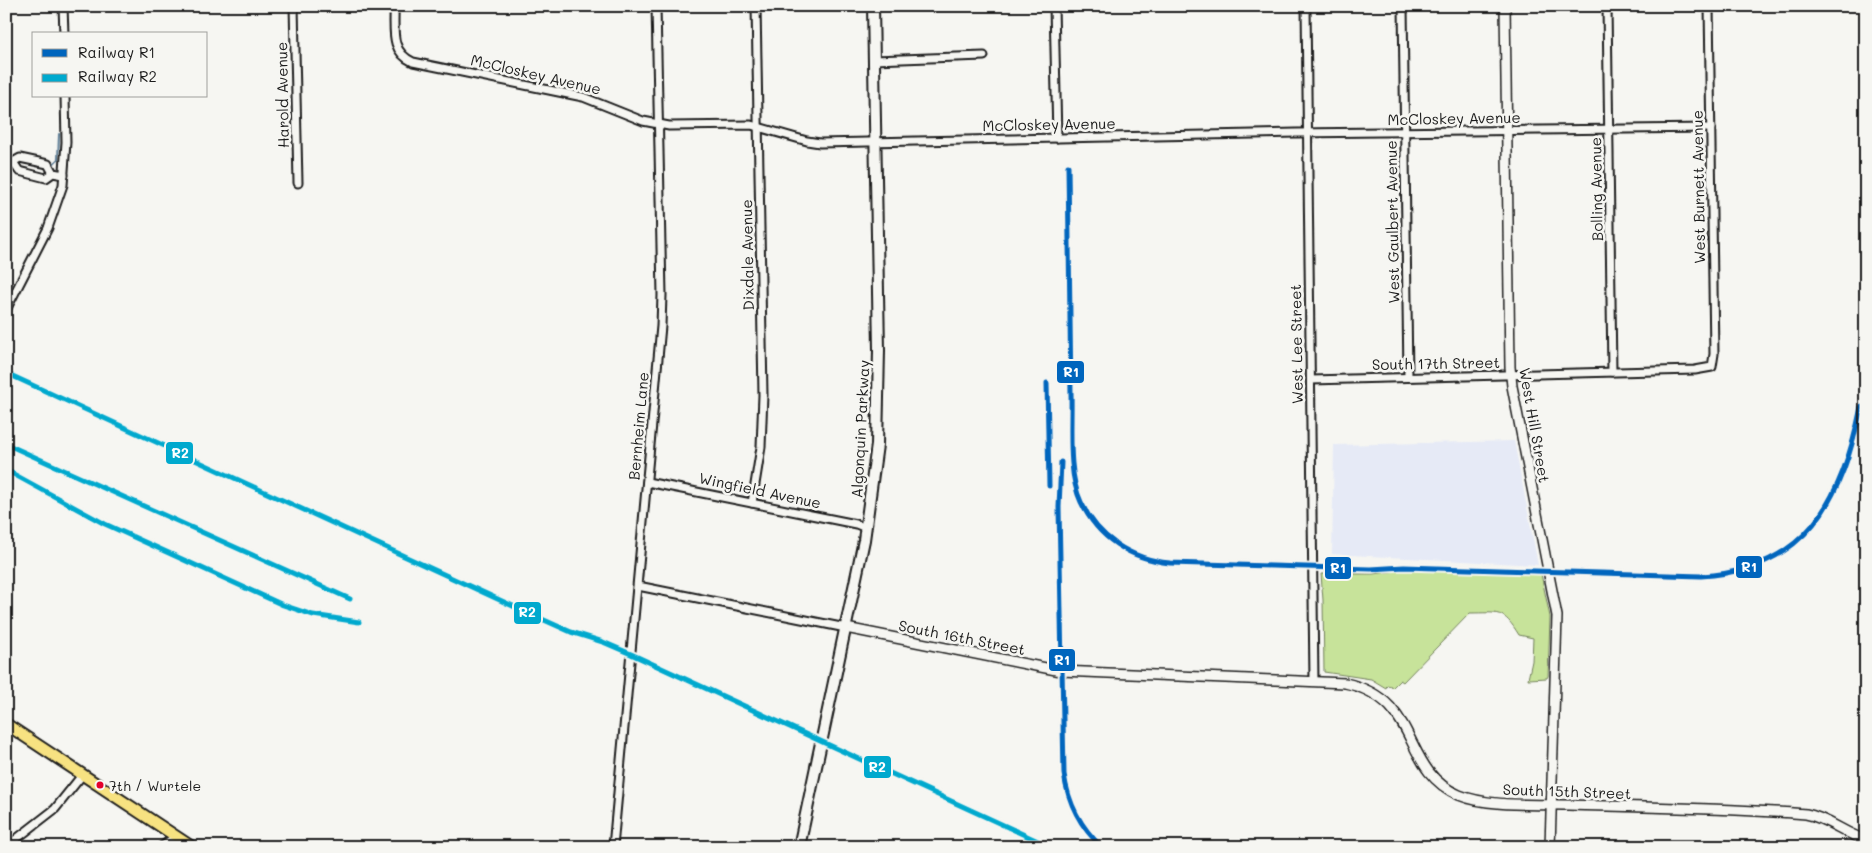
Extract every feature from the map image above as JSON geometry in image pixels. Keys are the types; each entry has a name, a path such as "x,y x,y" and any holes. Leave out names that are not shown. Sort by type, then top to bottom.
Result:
{"main road":[{"name":"Algonquin Parkway","path":"798,847 866,528 877,445 879,394 873,6"},
{"path":"6,724 192,847"}],"street":[{"path":"63,6 64,32"},
{"name":"Harold Avenue","path":"294,6 298,183"},
{"name":"McCloskey Avenue","path":"394,6 396,44 401,55 413,62 583,96 658,125 758,126 807,141 820,143 1307,133 1711,128"},
{"name":"Bernheim Lane","path":"613,847 638,586 662,295 656,6"},
{"name":"Dixdale Avenue","path":"752,503 761,447 763,395 756,6"},
{"path":"1054,6 1057,138"},
{"name":"West Lee Street","path":"1306,6 1314,681"},
{"name":"West Gaulbert Avenue","path":"1403,6 1408,377"},
{"name":"West Hill Street","path":"1505,6 1511,375 1557,616 1550,847"},
{"name":"Bolling Avenue","path":"1607,6 1612,372"},
{"name":"West Burnett Avenue","path":"1709,6 1714,354 1712,367"},
{"path":"874,60 984,56"},
{"path":"6,310 48,228 59,199 64,175 66,142 65,98"},
{"path":"53,173 48,164 20,158 10,162 19,171 46,178 53,173 64,175"},
{"name":"South 17th Street","path":"1311,380 1696,370 1712,367"},
{"name":"Wingfield Avenue","path":"647,482 856,524 866,528"},
{"name":"South 16th Street","path":"638,586 1061,671 1314,681"},
{"name":"South 15th Street","path":"1314,681 1346,683 1359,686 1377,694 1402,722 1424,766 1451,791 1475,800 1551,805 1806,814 1824,819 1857,838 1866,840"},
{"path":"7,846 55,809 83,774"},
{"path":"161,847 176,836"}],"shaded area":[{"path":"1514,441 1538,565 1332,554 1334,445"}],"green space":[{"path":"1405,570 1541,574 1550,617 1547,678 1528,679 1532,661 1533,638 1519,635 1509,621 1494,613 1470,613 1403,682 1400,680 1392,688 1387,685 1386,688 1371,679 1324,672 1321,574 1373,574"}],"waterway":[{"path":"51,166 58,159 59,134"},
{"path":"6,155 13,158"},
{"path":"37,165 47,167"}],"rail line":[{"name":"R1","path":"1068,166 1071,449 1074,477 1081,502 1096,526 1117,544 1142,557 1155,561 1371,569 1404,567 1701,576 1737,571 1768,560 1793,545 1813,524 1830,500 1843,472 1861,407"},
{"name":"R2","path":"6,373 515,607 571,632 603,642 631,654 1051,847"},
{"name":"R1","path":"1047,383 1049,486"},
{"name":"R2","path":"6,444 350,599"},
{"name":"R1","path":"1061,462 1059,507 1064,774 1076,814 1087,831 1102,847"},
{"name":"R2","path":"6,470 105,524 283,605 313,615 359,622"}],"place":[{"name":"7th / Wurtele","path":"100,785"}]}
